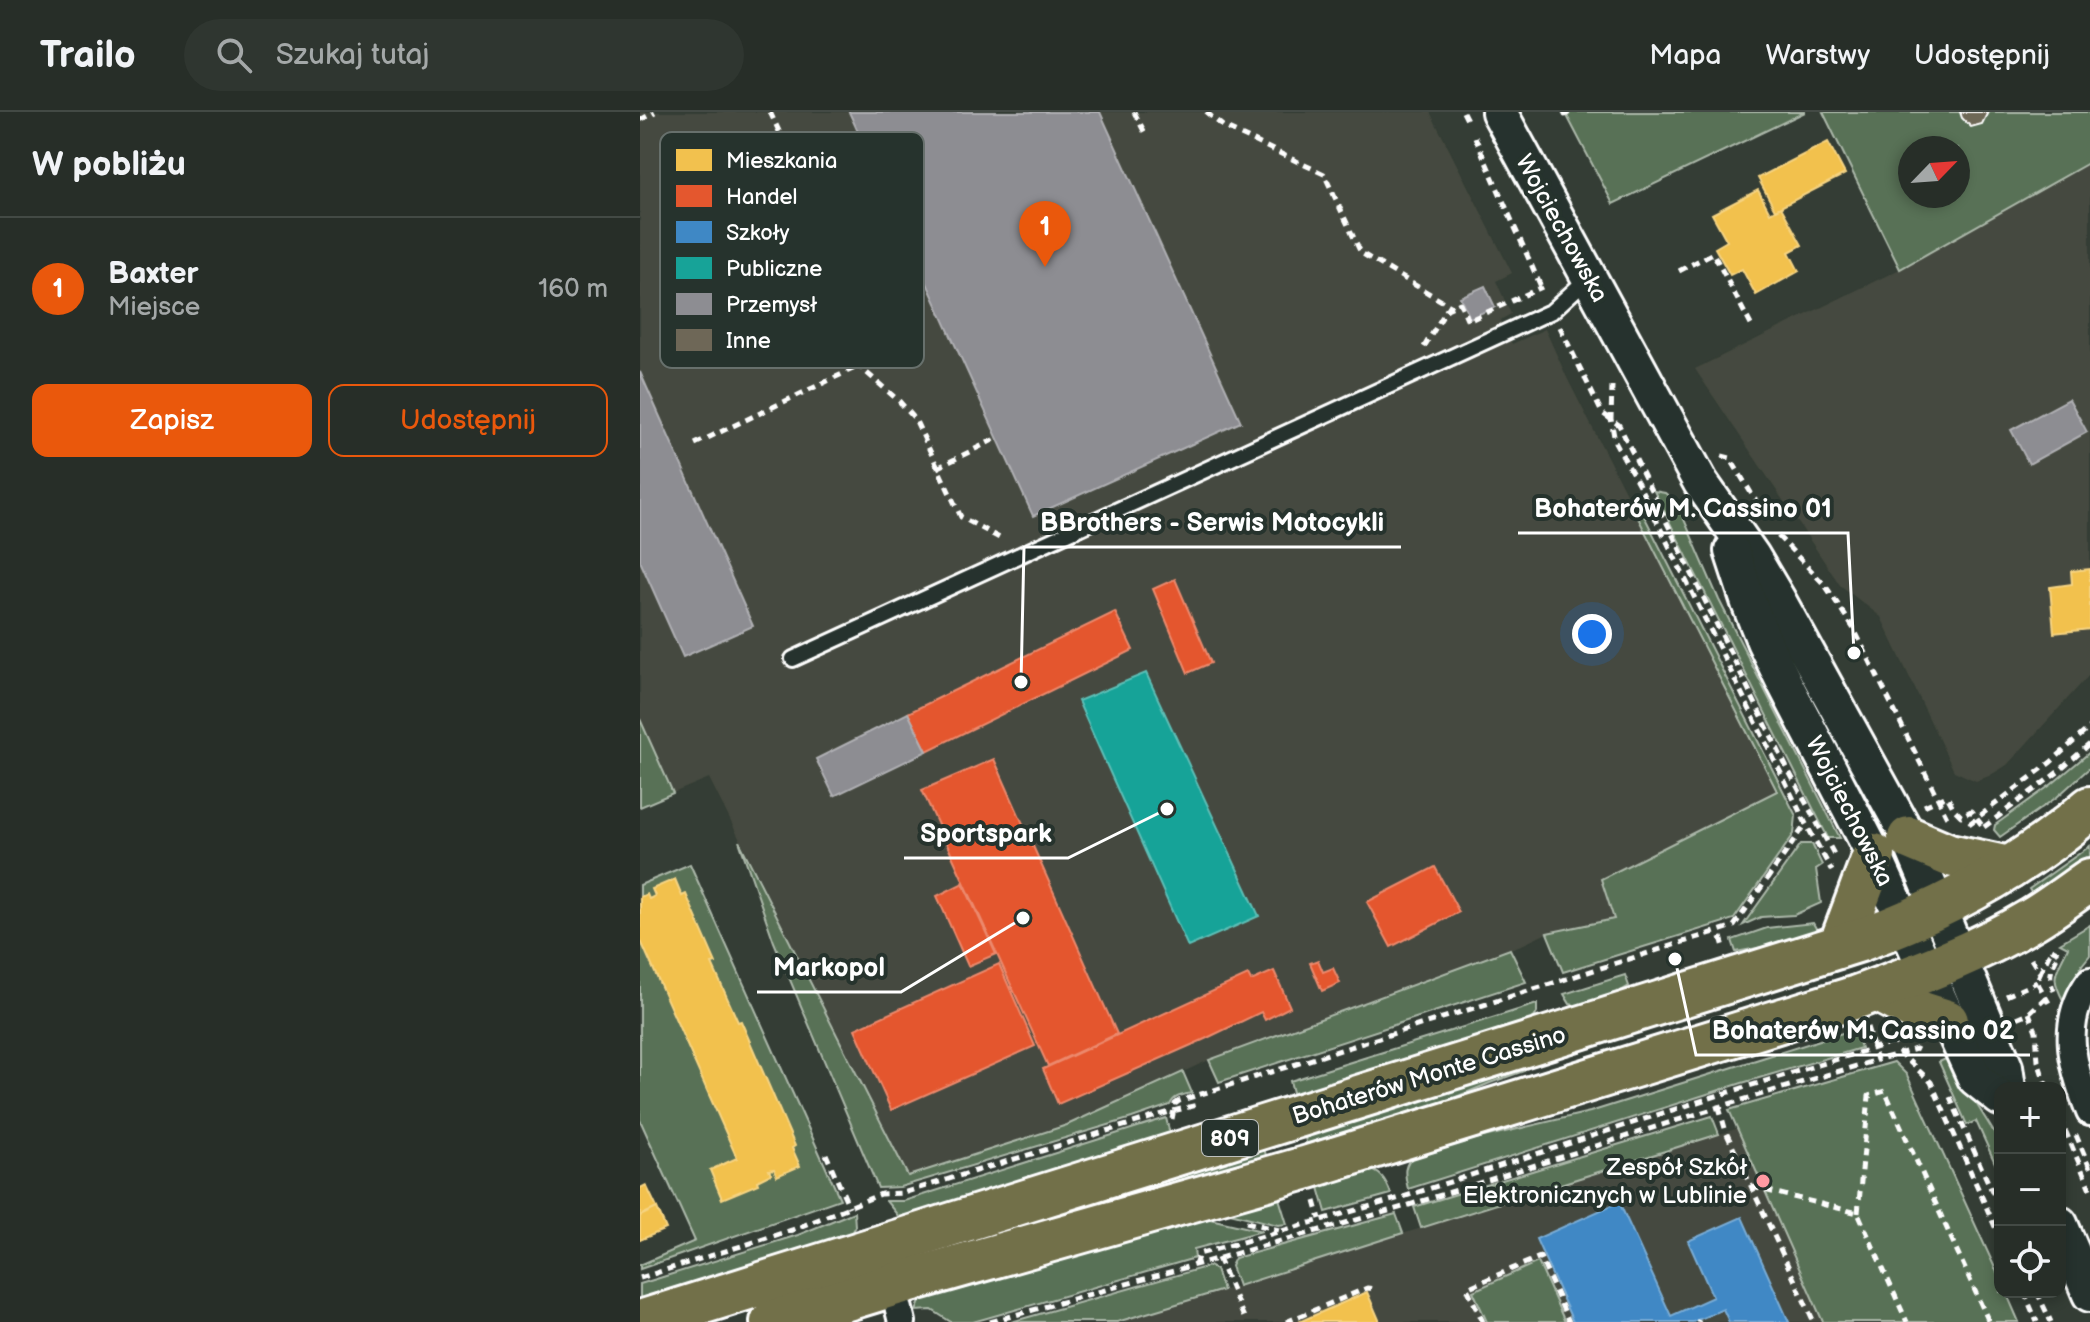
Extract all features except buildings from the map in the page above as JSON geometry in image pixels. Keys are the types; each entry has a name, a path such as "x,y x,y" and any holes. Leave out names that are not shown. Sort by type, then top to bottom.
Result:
{"main road":[{"name":"809","path":"1922,913 2000,853 2090,808"},
{"path":"1840,946 1883,840 1949,855 2000,853"},
{"name":"809","path":"772,1322 898,1303 1320,1164 1872,1008 1943,964 2035,918 2090,880"},
{"name":"Bohaterów Monte Cassino","path":"640,1322 1840,946 1922,913"},
{"path":"1872,1008 1919,1012 1938,1038"}],"street":[{"name":"Wojciechowska","path":"1499,112 1693,469 1752,556 1790,621 1883,840 1922,913 1943,964 2005,1067 2007,1082"},
{"name":"Wojciechowska","path":"1943,964 1938,1038 1975,1078 1994,1093"},
{"path":"2090,981 2075,1010 2070,1030 2077,1079 2090,1112"},
{"path":"2061,1226 2090,1294"}],"lane":[{"path":"793,659 1552,311 1589,278"}],"path":[{"path":"640,120 655,112"},
{"path":"770,112 779,132"},
{"path":"1134,112 1145,133"},
{"path":"1206,112 1224,127 1324,174 1361,253 1452,307"},
{"path":"1463,112 1552,311 1602,413 1619,425 1787,768 1883,840 1947,796 1961,816 1971,811 2000,853"},
{"path":"1564,112 1565,115 1570,112"},
{"path":"1679,271 1713,253 1751,325"},
{"path":"1422,351 1447,309 1460,303 1468,321 1542,287"},
{"path":"695,444 855,368"},
{"path":"861,368 911,414 961,517 1005,542"},
{"path":"1612,377 1611,419 1615,442 1806,824 1835,875"},
{"path":"937,468 997,438"},
{"path":"1730,458 1770,523"},
{"path":"1778,536 1825,585 1854,629 1947,816"},
{"path":"1960,829 2051,762 2090,727"},
{"path":"1983,827 2039,787 2090,744"},
{"path":"1174,1156 1176,1136 1172,1116 1179,1101 1734,926 1806,824"},
{"path":"2015,1019 2029,1013 2046,996 2055,992 2049,973 2059,953 2051,949 2048,941"},
{"path":"2009,995 2037,982 2040,973 2025,950"},
{"path":"1872,1008 1873,1050 1877,1060"},
{"path":"2029,1013 2036,1031 2038,1061 2045,1082"},
{"path":"990,1322 1403,1207 1719,1107 1901,1054 1938,1038"},
{"path":"1195,1265 1199,1254 1400,1198 1895,1042 1901,1054 1931,1082 1995,1226"},
{"path":"1946,1089 1994,1196"},
{"path":"1907,1322 1858,1213 1869,1096 1885,1091 1989,1322"},
{"path":"640,1278 792,1230 881,1194 903,1193 1197,1105"},
{"path":"1719,1107 1726,1132 1814,1322"},
{"path":"2066,1132 2090,1189"},
{"path":"826,1154 849,1207"},
{"path":"1751,1186 1858,1213"},
{"path":"1483,1322 1467,1288 1540,1257 1569,1322"},
{"path":"1218,1258 1247,1322"},
{"path":"1286,1322 1367,1288 1375,1289"},
{"path":"2027,1298 2037,1322"},
{"path":"2040,1298 2051,1322"}],"shaded area":[{"path":"640,112 1430,112 1512,273 1496,281 1511,314 1500,320 1512,344 1545,329 1568,380 1778,791 1601,879 1614,919 1547,933 1209,1060 1067,1125 908,1176 709,778 673,793 640,719"},
{"path":"2090,162 2090,674 2007,765 1976,781 1954,771 1881,617 1840,585 1695,369 1900,269"},
{"name":"Zespół Szkół Elektronicznych w Lublinie","path":"1907,1075 1994,1278 1994,1298 2004,1298 2019,1322 1117,1322"}],"green space":[{"path":"1565,112 1805,112 1613,204"},
{"path":"1823,112 2090,112 2090,162 1900,269"},
{"path":"1654,491 1665,493 1677,503 1719,600 1840,838 1828,838"},
{"path":"1634,496 1796,816 1794,834 1734,919 1563,972 1547,933 1614,919 1601,879 1777,791 1628,498"},
{"path":"640,719 673,793 640,807"},
{"path":"2090,752 2090,768 2057,797 2000,837 1994,830 1995,825"},
{"path":"739,841 908,1176 1067,1125 1183,1072 1192,1093 1176,1098 1170,1105 1132,1118 900,1187 878,1188 774,942"},
{"path":"1801,844 1812,844 1822,865 1816,869 1821,903 1794,915 1761,917 1743,925"},
{"path":"2090,846 2090,860 2035,899 2029,889"},
{"path":"690,864 840,1199 640,1269 640,1265 695,1241 640,1120 640,885"},
{"path":"1813,923 1818,932 1810,938 1736,952 1732,940 1767,928"},
{"path":"2090,925 2090,955 2064,1002 2056,974 2068,947 2060,943"},
{"path":"1510,949 1526,982 1219,1082 1209,1060"},
{"path":"1625,975 1629,986 1591,1009 1570,1004 1564,994"},
{"path":"1537,1004 1537,1013 1532,1021 1295,1100 1290,1081"},
{"path":"1855,1029 1861,1048 1408,1189 1406,1170 1415,1153 1590,1112"},
{"path":"1948,1058 1994,1132 1994,1161 1976,1121 1967,1125 1939,1062"},
{"path":"1894,1062 1907,1075 1994,1266 1994,1298 2009,1298 2019,1322 1823,1322 1729,1110"},
{"path":"1521,1064 1524,1071 1388,1125 1308,1150 1304,1134"},
{"path":"1712,1116 1719,1134 1421,1228 1414,1207"},
{"path":"1166,1118 1170,1134 1165,1139 919,1218 899,1217 886,1201 904,1201"},
{"path":"1263,1145 1268,1162 1100,1209 1097,1198"},
{"path":"1365,1168 1382,1177 1391,1194 1326,1212 1318,1184"},
{"path":"1278,1195 1287,1224 1278,1225 1218,1210"},
{"path":"854,1212 855,1226 849,1237 640,1304 640,1284 798,1235"},
{"path":"1396,1214 1403,1233 1238,1286 1231,1266 1235,1258"},
{"path":"1197,1216 1262,1231 1194,1249 1195,1258 973,1322 951,1322 932,1310 916,1311 922,1297"},
{"path":"1538,1262 1565,1322 1487,1322 1473,1291"},
{"path":"1209,1266 1216,1270 1223,1290 1117,1322 1011,1322"}],"place":[{"name":"Baxter","path":"1045,267"},
{"name":"Bohaterów M. Cassino 01","path":"1854,653"},
{"name":"BBrothers - Serwis Motocykli","path":"1021,682"},
{"name":"Sportspark","path":"1167,809"},
{"name":"Markopol","path":"1023,918"},
{"name":"Bohaterów M. Cassino 02","path":"1675,959"},
{"name":"Zespół Szkół Elektronicznych w Lublinie","path":"1763,1181"}]}
